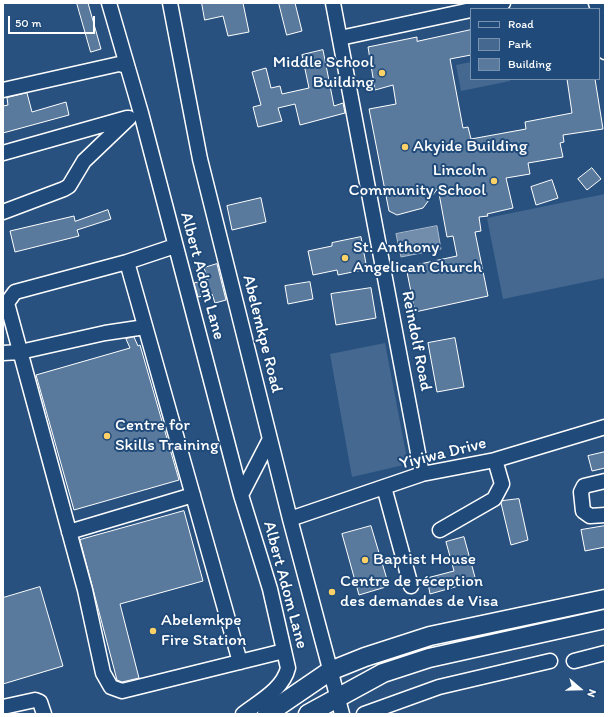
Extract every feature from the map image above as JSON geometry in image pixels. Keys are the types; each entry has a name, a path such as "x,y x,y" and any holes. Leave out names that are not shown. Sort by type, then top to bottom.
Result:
{"main road":[{"path":"267,714 330,671 365,657 430,636 605,599"},
{"path":"308,714 340,706 383,673 429,658 605,619"}],"street":[{"name":"Albert Adom Lane","path":"109,3 127,66 135,115 175,246 241,495 270,589 284,651 288,662 286,679 280,686 243,714"},
{"name":"Abelemkpe Road","path":"170,3 200,159 290,519 340,706"},
{"name":"Reindolf Road","path":"333,3 422,474"},
{"path":"480,8 503,3"},
{"path":"340,38 470,10"},
{"path":"600,24 605,52"},
{"path":"3,90 119,64 127,66"},
{"path":"3,153 135,115"},
{"path":"3,212 69,186 84,161 135,115"},
{"path":"175,246 127,262 16,292 10,296 7,303 85,590 103,673 111,688 122,691 284,651"},
{"path":"127,262 240,662"},
{"path":"3,353 20,352 105,333 145,327"},
{"name":"Yiyiwa Drive","path":"290,519 422,474 495,460 605,427"},
{"path":"241,495 270,439"},
{"path":"440,530 494,499 502,484 495,460"},
{"path":"605,481 584,486 581,492 583,511 590,516 605,515"},
{"path":"384,487 411,586"},
{"path":"69,532 193,495"},
{"path":"574,661 605,654"},
{"path":"364,714 439,687 550,661"},
{"path":"3,707 35,700 40,702 44,714"}],"green space":[{"path":"470,62 470,80 510,81 461,91 456,65"},
{"path":"605,194 605,278 503,299 487,218"},
{"path":"385,343 408,464 352,477 330,354"}],"shaded area":[{"path":"437,226 441,249 401,257 396,234"}],"building":[{"path":"77,3 88,3 101,49 91,52"},
{"path":"202,3 243,3 249,32 228,36 223,16 205,20"},
{"path":"279,3 295,3 302,31 287,35"},
{"path":"470,30 470,55 450,59 463,128 468,127 471,139 526,129 525,122 572,113 567,80 595,80 603,129 563,135 564,142 560,143 563,157 528,163 530,174 506,178 513,208 487,214 488,216 479,217 481,231 475,232 488,296 415,312 406,267 457,256 453,236 447,237 438,188 423,208 397,215 389,211 369,109 396,104 393,85 375,90 368,47 417,37 417,41"},
{"path":"323,50 334,106 343,103 345,113 300,125 295,104 278,108 282,121 258,127 253,107 261,105 252,72 266,68 271,88 280,86 282,94 309,88 302,55"},
{"path":"27,93 32,112 66,102 69,115 3,133 3,106 8,105 7,98"},
{"path":"592,168 601,179 587,190 578,179"},
{"path":"552,180 558,198 536,205 531,187"},
{"path":"261,198 266,222 232,230 227,206"},
{"path":"108,210 111,219 77,230 79,236 15,252 10,231 74,216 75,221"},
{"path":"361,237 367,269 338,275 337,270 313,275 308,251 332,246 332,243"},
{"path":"217,264 226,300 215,303 212,294 198,297 194,283 208,279 204,268"},
{"path":"310,282 313,299 288,304 285,286"},
{"path":"371,288 376,318 336,325 331,294"},
{"path":"134,337 138,346 140,345 179,480 74,510 36,375 130,348 126,339"},
{"path":"455,338 464,387 437,392 428,343"},
{"path":"605,452 605,468 592,471 588,456"},
{"path":"519,499 528,540 511,545 501,503 502,501"},
{"path":"184,511 203,581 120,604 139,678 122,682 117,680 80,540"},
{"name":"Baptist House","path":"371,526 389,586 359,595 342,534"},
{"path":"605,526 605,547 585,551 581,530"},
{"path":"464,537 476,581 430,594 427,578 454,571 446,542"},
{"path":"40,587 63,666 3,684 3,598"}],"place":[{"name":"Middle School Building","path":"382,73"},
{"name":"Akyide Building","path":"405,147"},
{"name":"Lincoln Community School","path":"494,181"},
{"name":"St. Anthony Angelican Church","path":"345,258"},
{"name":"Centre for Skills Training","path":"107,436"},
{"name":"Baptist House","path":"365,560"},
{"name":"Centre de réception des demandes de Visa","path":"332,592"},
{"name":"Abelemkpe Fire Station","path":"153,631"}]}
